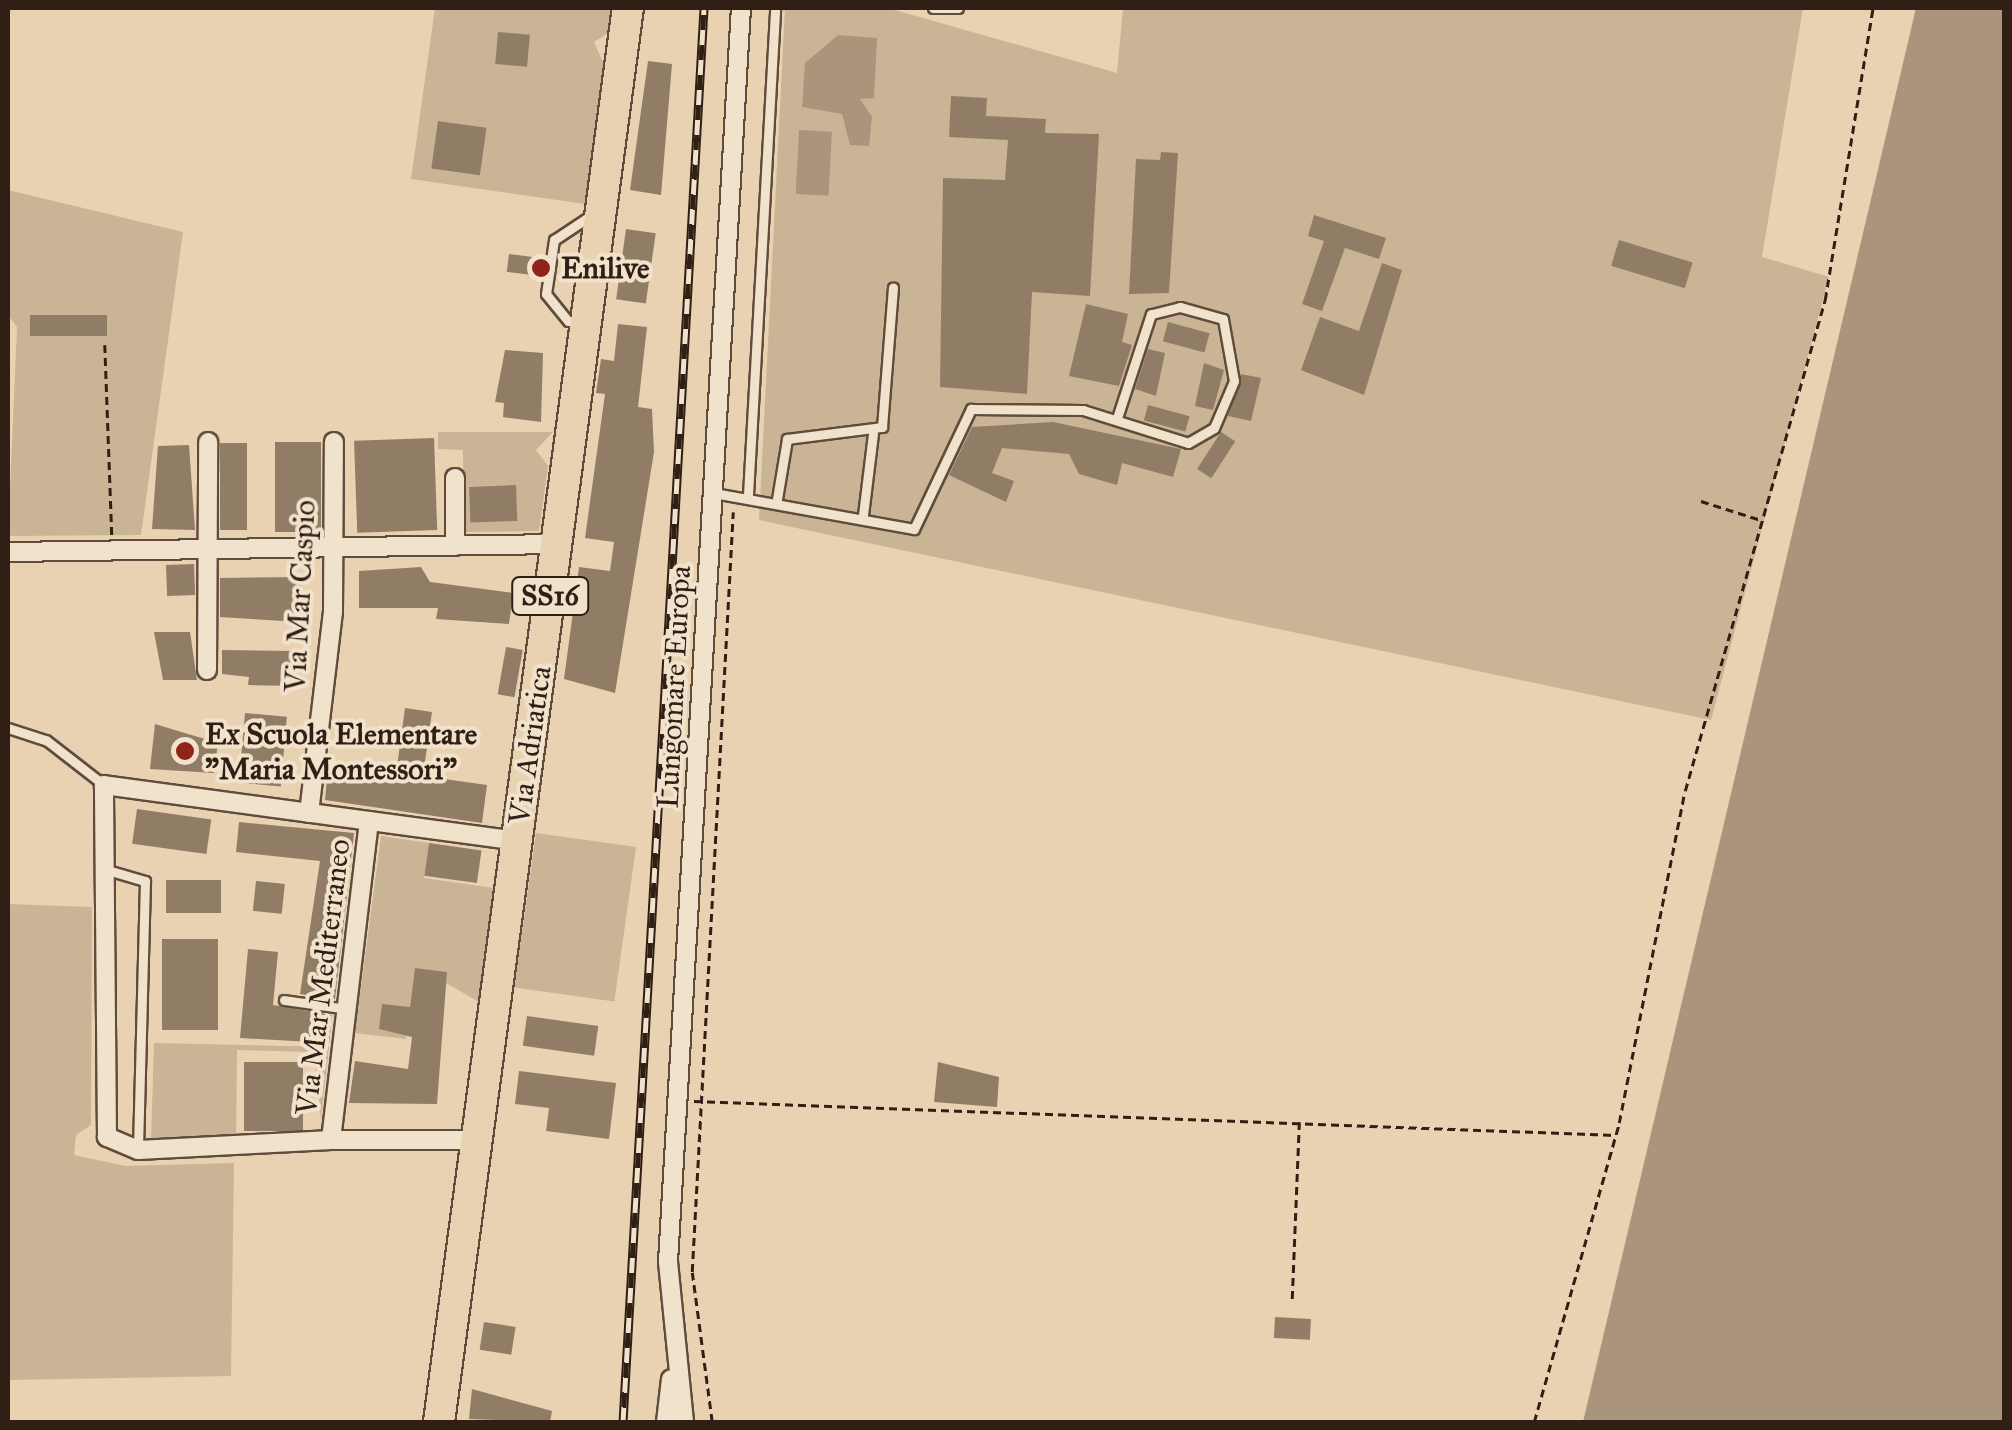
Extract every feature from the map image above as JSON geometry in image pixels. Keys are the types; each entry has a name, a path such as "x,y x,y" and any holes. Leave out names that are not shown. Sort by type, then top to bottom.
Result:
{"main road":[{"name":"Via Adriatica","path":"439,1422 628,8"}],"street":[{"name":"Lungomare Europa","path":"666,1422 674,1369 678,1100 741,8"},
{"path":"206,670 208,442"},
{"name":"Via Mar Caspio","path":"309,813 333,548 334,442"},
{"path":"454,478 455,546"},
{"path":"8,552 557,544"},
{"path":"138,1150 111,1142 102,1126 104,785 517,841"},
{"name":"Via Mar Mediterraneo","path":"331,1140 370,821"},
{"name":"Via Mar Mediterraneo","path":"138,1150 331,1140 477,1140"},
{"name":"Lungomare Europa","path":"674,1369 684,1422"}],"lane":[{"path":"748,495 774,8"},
{"path":"932,8 958,8"},
{"path":"586,324 568,321 546,294 554,240 584,212 601,215"},
{"path":"864,515 873,434 888,414 893,287"},
{"path":"712,493 777,499 864,515 914,530 971,409 1117,418 1171,443 1214,428 1234,381 1223,320 1180,308 1151,314 1117,418"},
{"path":"777,499 787,439 873,434"},
{"path":"8,728 46,740 104,785"},
{"path":"104,870 145,880 138,1150"},
{"path":"284,1000 346,1009"}],"path":[{"path":"1534,1422 1616,1135 1686,791 1826,300 1873,8"},
{"path":"106,345 112,551"},
{"path":"1700,501 1763,520"},
{"path":"712,1422 692,1272 733,518"},
{"path":"678,1100 1616,1135"},
{"path":"1292,1299 1299,1122"}],"shaded area":[{"path":"435,8 614,8 610,32 594,42 605,67 585,204 411,179","holes":["438,121 486,128 478,175"]},
{"path":"785,8 888,8 1117,73 1123,8 1803,8 1762,257 1829,277 1711,720 759,520"},
{"path":"1916,8 2004,8 2004,1422 1583,1422"},
{"path":"838,35 877,38 874,98 860,99 872,117 869,146 850,145 842,114 802,107 805,63"},
{"path":"799,130 832,132 829,196 796,194"},
{"path":"8,190 183,232 141,535 8,536 17,327 8,315"},
{"path":"438,432 553,432 536,450 548,466 539,531 464,532 463,450 438,449","holes":["516,485 516,521 470,522 469,486"]},
{"path":"536,833 636,847 614,1002 514,987"},
{"path":"381,836 429,843 424,878 494,888 479,1002 446,983 447,972 415,968 406,1039 355,1033"},
{"path":"8,904 92,907 91,1125 76,1135 74,1155 125,1166 234,1163 231,1376 8,1380"},
{"path":"154,1043 329,1047 321,1120 315,1052 237,1050 236,1139 151,1140"}],"building":[{"path":"498,32 530,35 527,67 495,64"},
{"path":"648,61 672,64 661,195 630,190"},
{"path":"951,96 987,98 986,116 1046,119 1045,133 1099,134 1090,296 1032,292 1027,394 940,387 943,178 1005,180 1008,140 949,137"},
{"path":"438,121 487,128 480,175 431,169"},
{"path":"1161,152 1178,153 1169,293 1129,294 1136,159 1160,160"},
{"path":"1314,215 1386,238 1379,259 1345,248 1322,311 1302,304 1324,241 1308,236"},
{"path":"626,229 656,233 646,303 616,299"},
{"path":"1619,240 1693,263 1685,288 1611,266"},
{"path":"509,254 543,258 541,276 507,272"},
{"path":"1382,263 1402,270 1364,395 1301,370 1320,317 1359,331"},
{"path":"1086,304 1128,314 1122,342 1132,345 1119,386 1069,376"},
{"path":"30,315 107,315 107,336 30,336"},
{"path":"1168,322 1210,333 1204,352 1163,341"},
{"path":"618,324 647,327 638,407 652,409 654,452 615,693 564,679 579,567 610,571 614,542 585,538 605,394 596,393 601,359 614,361"},
{"path":"1148,349 1165,353 1156,396 1135,389"},
{"path":"505,350 543,353 541,422 503,417 504,403 495,402"},
{"path":"1204,363 1224,370 1213,410 1195,406"},
{"path":"1241,374 1261,378 1251,421 1228,416"},
{"path":"1148,405 1190,416 1185,432 1144,420"},
{"path":"1053,422 1181,449 1173,477 1122,463 1117,485 1079,474 1069,454 1002,448 992,473 1014,481 1006,502 949,475 972,427"},
{"path":"1221,432 1235,441 1211,478 1197,469"},
{"path":"434,438 437,530 357,533 354,441"},
{"path":"275,442 321,442 321,532 275,532"},
{"path":"220,443 247,443 247,530 220,530"},
{"path":"189,445 195,530 152,529 158,446"},
{"path":"516,485 517,521 470,523 469,487"},
{"path":"194,564 195,595 167,596 166,565"},
{"path":"421,567 430,582 513,593 509,624 436,619 438,608 359,608 359,571"},
{"path":"301,577 300,622 220,617 220,578"},
{"path":"154,632 190,632 197,680 163,680"},
{"path":"506,647 523,650 514,697 498,694"},
{"path":"222,650 295,651 295,686 248,685 249,677 222,674"},
{"path":"405,708 432,712 423,776 487,785 482,823 325,800 328,769 396,774"},
{"path":"245,713 287,717 281,786 239,783"},
{"name":"Ex Scuola Elementare \"Maria Montessori\"","path":"155,724 218,743 214,773 150,769"},
{"path":"137,809 211,819 206,854 132,844"},
{"path":"239,822 354,833 335,999 300,994 320,861 236,852"},
{"path":"429,843 481,850 477,883 424,876"},
{"path":"166,880 221,880 221,913 166,913"},
{"path":"256,881 285,884 282,914 253,911"},
{"path":"162,939 218,939 218,1030 162,1030"},
{"path":"248,949 278,952 273,1005 332,1015 329,1043 240,1038"},
{"path":"415,968 447,972 437,1104 349,1103 355,1061 408,1069 412,1037 379,1029 382,1004 410,1007"},
{"path":"527,1016 598,1026 594,1056 523,1046"},
{"path":"244,1062 303,1062 303,1131 244,1131"},
{"path":"938,1062 999,1077 997,1107 934,1102"},
{"path":"519,1071 616,1083 609,1139 546,1131 549,1108 515,1104"},
{"path":"1275,1317 1311,1319 1310,1340 1274,1338"},
{"path":"484,1322 516,1327 511,1355 480,1350"},
{"path":"472,1389 552,1411 550,1422 469,1419"}],"railway":[{"path":"623,1422 704,8"}],"place":[{"name":"Enilive","path":"541,268"},
{"name":"Ex Scuola Elementare \"Maria Montessori\"","path":"185,751"}]}
